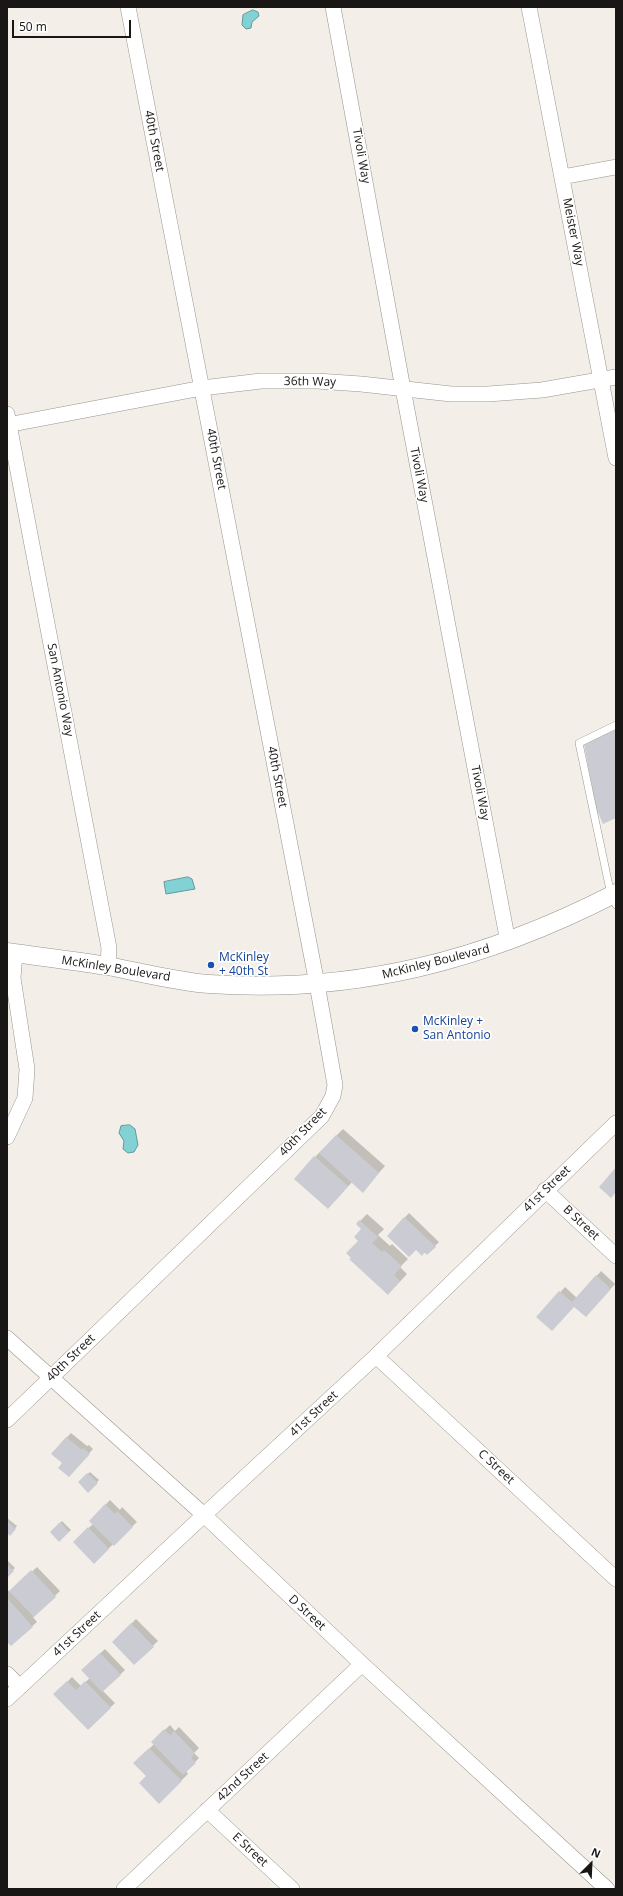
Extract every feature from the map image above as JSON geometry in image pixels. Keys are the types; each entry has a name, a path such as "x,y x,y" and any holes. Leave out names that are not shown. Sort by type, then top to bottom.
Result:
{"street":[{"name":"40th Street","path":"7,1420 322,1116 329,1107 333,1096 334,1074 128,7"},
{"name":"Tivoli Way","path":"333,7 403,389 508,942"},
{"name":"Meister Way","path":"529,7 616,458"},
{"path":"562,177 616,167"},
{"name":"36th Way","path":"8,421 202,388 261,382 317,381 361,384 451,394 488,394 542,390 616,378"},
{"name":"San Antonio Way","path":"8,421 109,948 108,966"},
{"name":"McKinley Boulevard","path":"11,953 108,966 207,984 257,986 317,984 415,970 508,942 614,898"},
{"path":"7,1137 25,1098 27,1069 13,978 11,953"},
{"name":"41st Street","path":"7,1699 376,1356 545,1190 616,1123"},
{"name":"B Street","path":"545,1190 616,1256"},
{"name":"D Street","path":"7,1338 204,1515 362,1664 607,1889"},
{"name":"C Street","path":"376,1356 616,1578"},
{"name":"42nd Street","path":"124,1889 362,1664"},
{"path":"7,1674 20,1687"},
{"name":"E Street","path":"207,1810 292,1889"}],"lane":[{"path":"614,898 602,851 579,743 616,725"}],"water":[{"path":"253,10 258,12 259,16 252,22 251,28 246,29 242,25 243,15"},
{"path":"188,877 192,879 195,889 166,894 164,882"},
{"path":"130,1125 135,1129 138,1145 134,1152 128,1153 123,1149 124,1141 119,1133 121,1126"}],"building":[{"path":"616,729 616,818 603,824 596,808 584,744"},
{"path":"336,1135 379,1173 363,1193 319,1153"},
{"path":"314,1156 348,1186 328,1209 294,1179"},
{"path":"616,1167 616,1192 611,1198 599,1187"},
{"path":"404,1217 436,1247 427,1255 425,1252 422,1256 416,1250 409,1257 387,1236"},
{"path":"359,1220 378,1237 372,1243 382,1252 384,1250 402,1266 394,1275 400,1281 388,1295 349,1259 351,1258 346,1253 358,1241 354,1237 361,1229 356,1224"},
{"path":"596,1275 611,1289 586,1317 574,1307 552,1331 536,1317 559,1291 572,1302"},
{"path":"66,1437 82,1450 83,1448 90,1454 69,1477 58,1468 62,1463 51,1454"},
{"path":"87,1473 98,1483 88,1493 78,1482"},
{"path":"105,1504 115,1514 117,1511 133,1527 114,1546 89,1521"},
{"path":"7,1521 16,1529 10,1536 7,1533"},
{"path":"60,1522 69,1532 59,1542 50,1532"},
{"path":"88,1527 109,1549 94,1564 73,1542"},
{"path":"7,1564 14,1571 7,1578"},
{"path":"31,1570 56,1597 34,1617 9,1591"},
{"path":"7,1598 33,1627 11,1646 7,1642"},
{"path":"131,1623 154,1647 134,1665 112,1642"},
{"path":"100,1653 121,1675 102,1692 81,1670"},
{"path":"67,1681 76,1690 85,1681 111,1708 88,1730 53,1694"},
{"path":"164,1729 170,1735 174,1731 195,1753 191,1758 196,1763 183,1775 151,1742"},
{"path":"149,1748 182,1781 159,1804 139,1783 146,1776 133,1763"}],"place":[{"name":"McKinley + 40th St","path":"211,965"},
{"name":"McKinley + San Antonio","path":"415,1029"}]}
